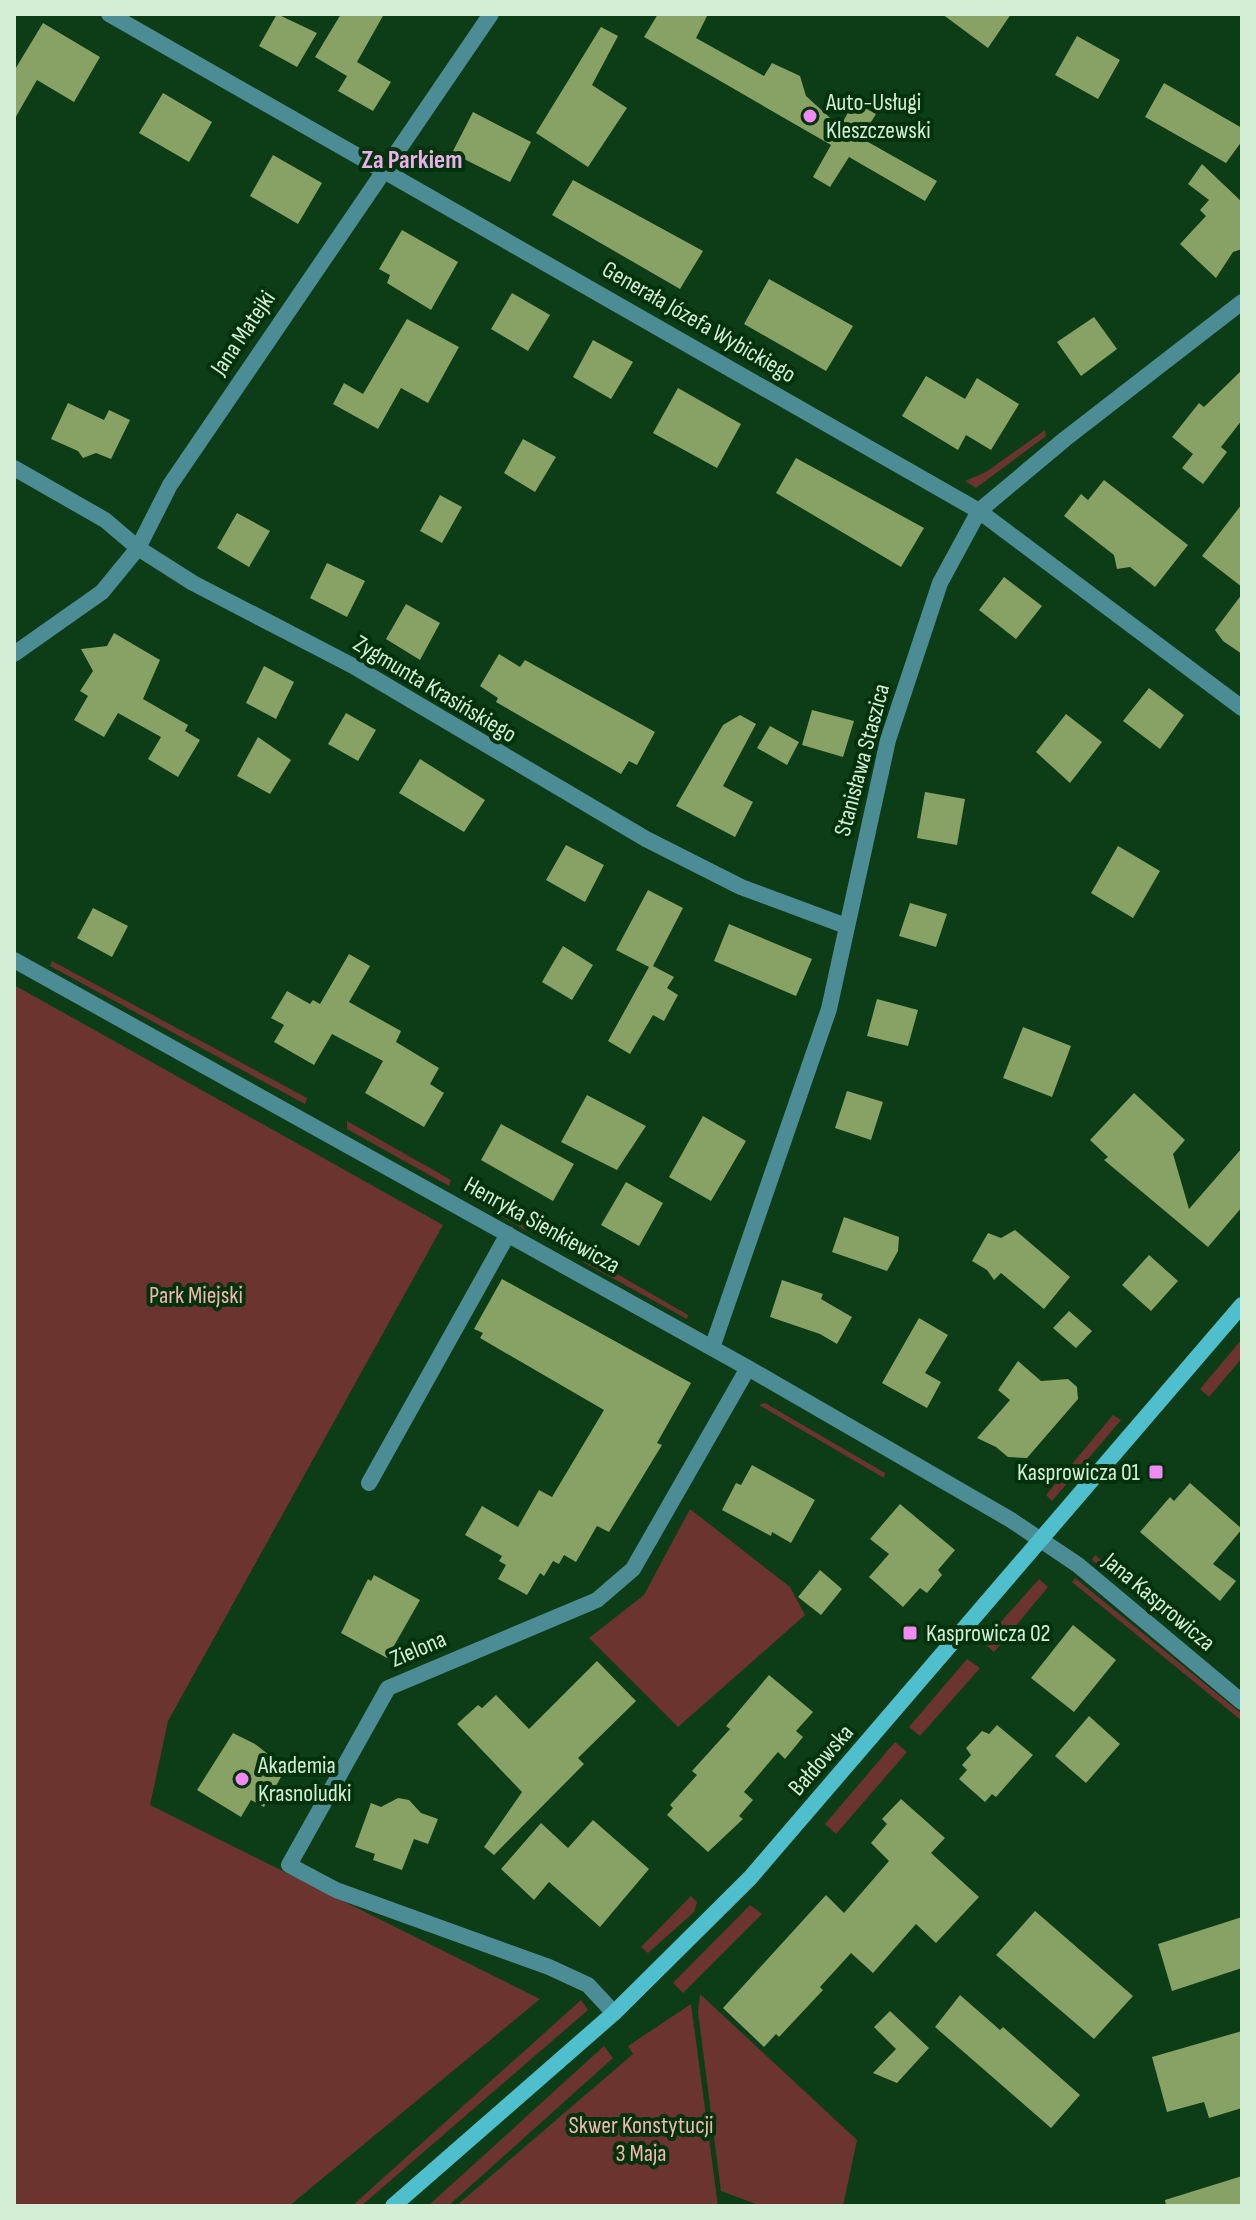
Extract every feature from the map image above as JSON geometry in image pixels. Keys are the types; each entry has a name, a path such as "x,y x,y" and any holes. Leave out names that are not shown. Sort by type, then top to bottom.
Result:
{"street":[{"name":"Generała Józefa Wybickiego","path":"109,14 979,511 1242,708"},
{"name":"Jana Matejki","path":"14,654 102,592 138,548 170,485 383,168 491,14"},
{"name":"Stanisława Staszica","path":"712,1348 818,1045 838,974 892,726 940,583 979,511 1065,439 1242,302"},
{"name":"Zygmunta Krasińskiego","path":"14,468 105,520 138,548 193,583 355,667 646,839 741,887 846,926"},
{"name":"Henryka Sienkiewicza","path":"14,960 748,1368 1043,1540"},
{"path":"369,1483 508,1234"},
{"name":"Bałdowska","path":"393,2206 614,2013 750,1878 1242,1305"},
{"name":"Zielona","path":"614,2013 588,1985 549,1967 336,1890 289,1865 388,1688 401,1680 584,1607 597,1600 633,1569 748,1368"},
{"name":"Jana Kasprowicza","path":"1043,1540 1242,1702"}],"green space":[{"path":"1045,430 1046,436 976,488 965,481 986,472"},
{"path":"52,961 307,1098 305,1104 50,966"},
{"name":"Park Miejski","path":"14,985 443,1225 168,1721 150,1805 540,1999 289,2206 14,2206"},
{"path":"347,1121 451,1180 449,1186 347,1129"},
{"path":"465,1188 531,1226 527,1231 463,1194"},
{"path":"586,1256 688,1315 687,1319 583,1262"},
{"path":"1242,1339 1242,1358 1209,1397 1200,1389"},
{"path":"765,1403 885,1473 884,1478 759,1405"},
{"path":"1113,1415 1121,1420 1052,1501 1046,1495"},
{"path":"690,1509 790,1587 805,1615 678,1727 589,1638 644,1595"},
{"path":"1095,1555 1178,1624 1178,1631 1092,1560"},
{"path":"1075,1578 1242,1714 1242,1721 1072,1582"},
{"path":"1039,1579 1048,1587 994,1652 983,1642"},
{"path":"967,1659 980,1668 920,1736 909,1727"},
{"path":"895,1742 907,1752 836,1834 825,1824"},
{"path":"691,1896 697,1902 694,1912 648,1953 641,1947"},
{"path":"750,1905 762,1914 683,1993 673,1983"},
{"path":"700,1994 857,2140 843,2206 761,2206 721,2191 698,2012"},
{"path":"581,2000 588,2010 361,2206 352,2206"},
{"name":"Skwer Konstytucji 3 Maja","path":"691,2004 718,2206 456,2206 633,2054 628,2046"},
{"path":"604,2046 613,2058 448,2206 428,2206"}],"building":[{"path":"277,14 317,33 297,67 259,46"},
{"path":"341,14 384,14 357,62 391,82 373,111 338,91 347,76 315,57"},
{"path":"658,14 708,14 696,38 764,76 772,63 800,76 806,96 840,127 854,102 876,114 861,138 937,181 925,201 849,157 830,187 813,177 831,145 644,37"},
{"path":"942,14 1011,14 988,48"},
{"path":"43,23 100,57 74,102 37,80 14,120 14,71"},
{"path":"601,27 618,36 592,85 627,108 588,167 536,133"},
{"path":"1077,36 1120,60 1098,99 1055,75"},
{"path":"1164,83 1242,128 1242,141 1226,163 1145,117"},
{"path":"163,93 212,122 189,162 139,133"},
{"path":"473,112 531,142 510,182 452,153"},
{"path":"273,155 322,183 298,224 250,196"},
{"path":"1202,164 1242,202 1242,249 1233,252 1216,278 1180,244 1206,216 1200,210 1209,200 1188,184"},
{"path":"573,180 703,251 680,289 552,215"},
{"path":"402,230 458,262 431,310 387,283 390,275 379,269"},
{"path":"769,279 853,326 826,371 744,324"},
{"path":"512,293 550,315 528,351 491,329"},
{"path":"1094,317 1117,349 1081,376 1057,342"},
{"path":"407,319 459,347 428,403 401,388 378,429 333,404 344,383 363,394"},
{"path":"593,340 633,362 611,399 573,377"},
{"path":"1242,370 1242,420 1221,447 1227,452 1203,484 1182,468 1193,454 1172,437 1199,403 1204,407"},
{"path":"926,376 965,399 977,378 1019,404 991,450 966,435 958,450 902,416"},
{"path":"678,388 741,424 717,468 653,433"},
{"path":"68,403 104,420 109,410 130,420 111,459 96,453 83,458 78,451 51,439"},
{"path":"523,439 556,457 535,492 504,473"},
{"path":"796,458 924,528 901,567 776,493"},
{"path":"1104,480 1188,545 1155,587 1130,567 1117,569 1114,555 1064,516 1081,494 1088,500"},
{"path":"440,495 462,507 442,543 420,531"},
{"path":"1242,504 1242,587 1202,556"},
{"path":"237,513 270,531 249,567 217,548"},
{"path":"327,563 365,581 347,617 310,598"},
{"path":"1004,577 1042,606 1016,639 979,610"},
{"path":"1242,594 1242,654 1223,641 1215,630"},
{"path":"406,604 440,623 420,660 386,639"},
{"path":"114,633 160,660 143,699 188,725 185,731 200,740 178,777 148,759 161,737 118,713 104,737 74,720 88,696 80,691 93,671 81,649 107,646"},
{"path":"499,654 520,667 525,660 655,732 637,765 629,761 621,774 496,702 498,698 480,686"},
{"path":"264,666 294,682 276,719 246,703"},
{"path":"1149,688 1184,715 1160,749 1123,721"},
{"path":"812,710 854,721 843,757 802,745"},
{"path":"346,713 376,730 358,761 328,744"},
{"path":"1066,714 1102,742 1070,783 1036,752"},
{"path":"740,715 756,724 723,786 753,802 735,837 676,806 723,725"},
{"path":"770,726 799,742 787,765 757,748"},
{"path":"258,737 291,760 270,794 237,776"},
{"path":"420,759 485,800 464,832 399,793"},
{"path":"925,792 965,799 957,845 917,838"},
{"path":"566,845 604,865 585,902 546,880"},
{"path":"1118,846 1160,871 1133,918 1091,893"},
{"path":"648,890 683,908 653,966 674,977 667,988 678,995 664,1021 653,1015 630,1054 608,1041 649,967 616,950"},
{"path":"910,903 947,914 936,947 899,936"},
{"path":"93,908 128,926 112,957 77,938"},
{"path":"729,924 812,959 796,996 714,961"},
{"path":"563,946 593,965 572,1000 542,982"},
{"path":"349,954 370,966 349,1002 401,1031 396,1042 439,1068 430,1084 444,1093 424,1127 365,1093 383,1061 332,1034 314,1065 274,1042 284,1025 271,1018 287,991 310,1004 313,1000 320,1004"},
{"path":"877,999 918,1010 908,1046 867,1036"},
{"path":"1023,1027 1071,1046 1052,1097 1003,1078"},
{"path":"847,1091 883,1102 871,1140 835,1128"},
{"path":"1134,1093 1185,1140 1173,1154 1189,1209 1242,1148 1242,1207 1208,1247 1104,1160 1108,1157 1090,1140"},
{"path":"587,1095 646,1126 617,1170 561,1142"},
{"path":"703,1116 746,1141 711,1201 669,1177"},
{"path":"501,1124 574,1164 553,1201 481,1160"},
{"path":"626,1182 663,1203 639,1246 601,1225"},
{"path":"844,1217 899,1237 898,1251 887,1271 832,1252"},
{"path":"1015,1230 1070,1277 1044,1309 1001,1273 994,1280 987,1270 972,1261 988,1233 1001,1238"},
{"path":"1149,1255 1178,1281 1151,1311 1122,1285"},
{"path":"502,1279 691,1383 657,1443 662,1445 609,1532 597,1526 576,1562 564,1555 559,1564 553,1561 544,1576 540,1573 527,1595 498,1579 506,1565 499,1561 502,1556 465,1535 482,1506 518,1527 539,1490 552,1497 604,1410 480,1338 483,1333 474,1329"},
{"path":"782,1280 823,1294 821,1299 852,1317 837,1344 820,1334 770,1317"},
{"path":"1069,1311 1092,1331 1076,1348 1053,1328"},
{"path":"919,1318 948,1335 925,1373 941,1382 927,1408 882,1383"},
{"path":"1018,1361 1041,1381 1068,1379 1077,1387 1078,1399 1027,1458 1008,1457 977,1438 1010,1400 998,1390"},
{"path":"752,1465 815,1500 791,1543 722,1510 736,1483 741,1485"},
{"path":"1190,1483 1242,1529 1213,1564 1236,1581 1220,1601 1140,1532 1170,1497 1174,1501"},
{"path":"900,1504 955,1550 938,1570 942,1575 927,1593 920,1588 903,1607 869,1577 889,1554 870,1539"},
{"path":"820,1570 842,1589 821,1615 798,1597"},
{"path":"374,1575 420,1600 387,1658 341,1633 368,1579 371,1581"},
{"path":"1073,1625 1116,1660 1074,1712 1031,1678"},
{"path":"597,1661 636,1701 578,1758 584,1764 494,1855 484,1847 522,1792 457,1724 478,1705 482,1708 496,1695 529,1729"},
{"path":"769,1675 813,1712 796,1731 803,1737 785,1759 778,1752 744,1792 753,1800 739,1816 743,1819 708,1852 667,1815 673,1808 670,1805 697,1775 692,1771 730,1729 726,1726"},
{"path":"1089,1716 1120,1744 1086,1783 1055,1756"},
{"path":"997,1725 1033,1755 996,1797 992,1794 985,1802 959,1779 967,1770 962,1765 971,1755 966,1748 982,1731 989,1734"},
{"name":"Akademia Krasnoludki","path":"233,1733 255,1744 286,1768 264,1807 251,1800 241,1817 197,1790"},
{"path":"398,1798 409,1800 421,1813 438,1819 428,1844 414,1839 402,1870 373,1860 375,1854 355,1847 371,1803 381,1807"},
{"path":"901,1799 945,1838 931,1853 979,1897 936,1943 916,1924 873,1973 851,1953 820,1987 823,1990 779,2037 776,2034 764,2047 723,2008 826,1895 844,1913 889,1861 871,1843 887,1824 882,1819"},
{"path":"593,1820 649,1869 600,1927 549,1882 534,1900 501,1869 541,1823 568,1848"},
{"path":"1035,1911 1133,1996 1094,2039 996,1955"},
{"path":"1242,1917 1242,1968 1172,1991 1158,1944"},
{"path":"960,1995 1000,2030 1003,2027 1080,2095 1051,2128 935,2027"},
{"path":"890,2011 929,2048 897,2083 873,2073 896,2049 874,2027"},
{"path":"1242,2031 1242,2108 1209,2118 1204,2102 1167,2112 1152,2057"},
{"path":"1242,2176 1242,2206 1166,2206 1165,2200"}],"place":[{"name":"Auto-Usługi Kleszczewski","path":"810,116"},
{"name":"Kasprowicza 01","path":"1156,1472"},
{"name":"Kasprowicza 02","path":"910,1633"},
{"name":"Akademia Krasnoludki","path":"242,1779"}],"district":[{"name":"Za Parkiem","path":"412,160"}]}
